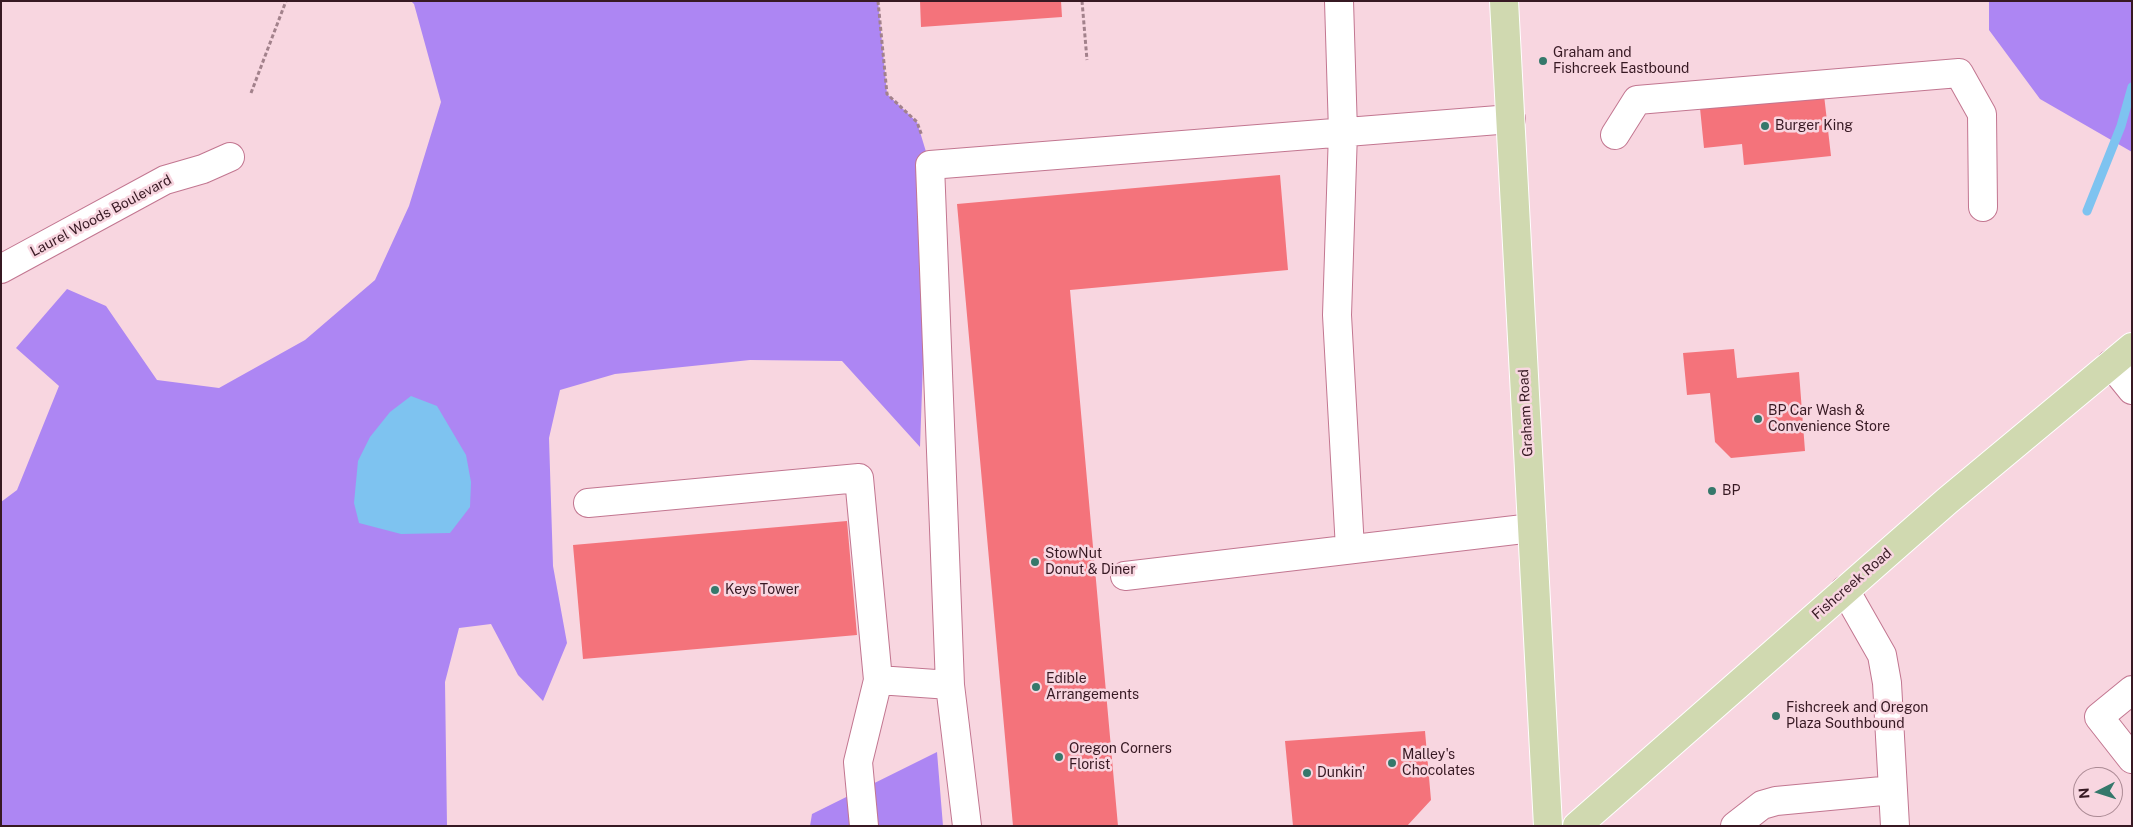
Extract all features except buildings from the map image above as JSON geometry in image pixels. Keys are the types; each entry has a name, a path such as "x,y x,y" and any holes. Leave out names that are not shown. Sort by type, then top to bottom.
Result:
{"main road":[{"name":"Graham Road","path":"1504,1 1548,826"},
{"name":"Fishcreek Road","path":"1577,826 1947,501 2132,347"}],"street":[{"path":"1339,1 1344,132 1336,315 1350,549"},
{"path":"1615,135 1637,100 1959,73 1982,114 1984,207"},
{"path":"967,826 950,685 930,165 1511,119"},
{"name":"Laurel Woods Boulevard","path":"1,269 165,180 203,169 230,157"},
{"path":"2111,364 2132,390"},
{"path":"588,503 860,478 878,680 858,762 864,826"},
{"path":"1125,576 1532,528"},
{"path":"1845,590 1882,655 1887,683 1895,826"},
{"path":"878,680 950,685"},
{"path":"2132,690 2099,717 2132,759"},
{"path":"1735,826 1762,805 1776,801 1893,790"}],"path":[{"path":"251,93 286,1"},
{"path":"878,1 887,94 917,122 930,165"},
{"path":"1082,1 1087,60"}],"shaded area":[{"path":"411,1 878,1 887,94 917,122 930,165 920,447 842,361 750,360 615,374 560,390 549,438 553,566 567,643 543,701 518,675 491,624 459,628 445,682 447,826 1,826 1,502 17,490 59,386 16,348 67,289 106,306 157,380 219,388 305,340 375,280 409,206 441,102 414,4"},
{"path":"1989,1 2132,1 2132,152 2040,99 1989,30"},
{"path":"937,752 943,826 810,826 812,814"}],"water":[{"path":"411,396 437,406 466,455 471,482 470,507 450,533 401,534 359,523 354,503 358,461 370,437 390,412"}],"waterway":[{"path":"2087,211 2121,126 2132,87"}],"place":[{"name":"Graham and Fishcreek Eastbound","path":"1543,61"},
{"name":"Burger King","path":"1765,126"},
{"name":"BP Car Wash & Convenience Store","path":"1758,419"},
{"name":"BP","path":"1712,491"},
{"name":"StowNut Donut & Diner","path":"1035,562"},
{"name":"Keys Tower","path":"715,590"},
{"name":"Edible Arrangements","path":"1036,687"},
{"name":"Fishcreek and Oregon Plaza Southbound","path":"1776,716"},
{"name":"Oregon Corners Florist","path":"1059,757"},
{"name":"Malley's Chocolates","path":"1392,763"},
{"name":"Dunkin'","path":"1307,773"}]}
